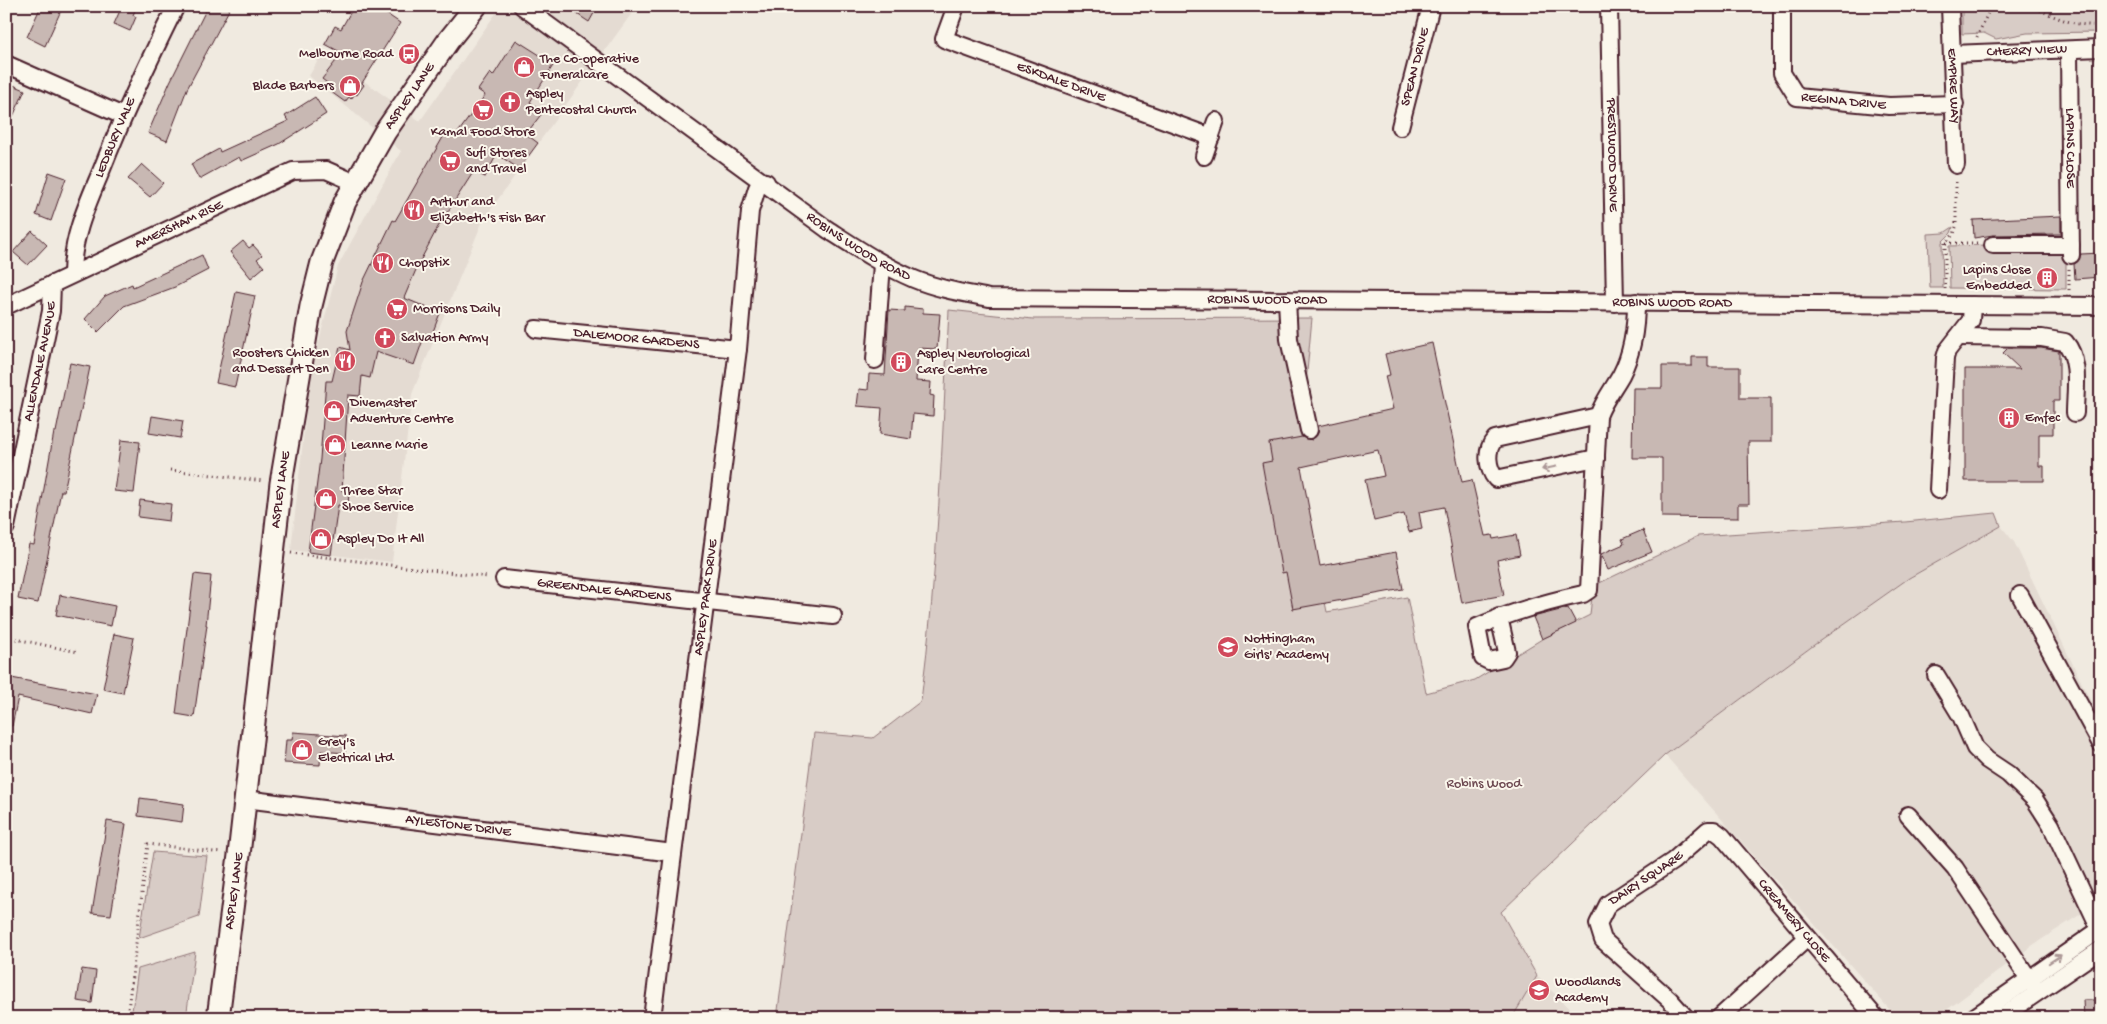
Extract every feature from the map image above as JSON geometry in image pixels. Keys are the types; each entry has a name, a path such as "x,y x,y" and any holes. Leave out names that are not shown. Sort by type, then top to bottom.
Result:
{"main road":[{"name":"ASPLEY LANE","path":"218,1018 239,855 280,483 311,306 335,226 356,183 390,124 448,41 476,6"}],"street":[{"name":"LEDBURY VALE","path":"72,274 72,252 76,234 123,116 176,6"},
{"name":"ROBINS WOOD ROAD","path":"522,6 766,182 827,229 882,264 915,280 989,298 2101,306"},
{"name":"ESKDALE DRIVE","path":"956,6 944,39 1210,137"},
{"name":"SPEAN DRIVE","path":"1400,126 1431,6"},
{"name":"PRESTWOOD DRIVE","path":"1609,6 1615,303"},
{"name":"REGINA DRIVE","path":"1782,6 1782,74 1797,97 1889,106 1954,104"},
{"name":"EMPIRE WAY","path":"1950,6 1956,165"},
{"name":"CHERRY VIEW","path":"1952,54 2101,48"},
{"name":"LAPINS CLOSE","path":"2069,50 2071,250"},
{"path":"6,64 123,116"},
{"path":"1204,156 1216,121"},
{"name":"AMERSHAM RISE","path":"6,306 293,171 326,170 356,183"},
{"name":"ASPLEY PARK DRIVE","path":"652,1018 738,349 750,211 757,188 766,182"},
{"path":"1993,245 2071,250"},
{"path":"875,360 882,264"},
{"name":"ALLENDALE AVENUE","path":"6,527 51,311 52,284"},
{"path":"1287,300 1289,339 1308,430"},
{"path":"1500,617 1531,606 1582,594 1589,590 1598,416 1604,400 1621,375 1629,355 1636,331 1636,302"},
{"path":"1938,490 1945,358 1971,320 1972,304"},
{"name":"DALEMOOR GARDENS","path":"536,329 738,349"},
{"path":"1958,337 2042,338 2065,342 2070,348 2074,361 2074,413"},
{"path":"1596,458 1496,479 1490,472 1488,452 1490,444 1496,439 1598,416"},
{"name":"GREENDALE GARDENS","path":"504,579 833,616"},
{"path":"2020,595 2101,744"},
{"path":"1936,674 1961,716 1975,748 1987,760 2008,774 2035,800 2046,816 2100,930 2033,984 2000,1018"},
{"name":"AYLESTONE DRIVE","path":"245,798 673,853"},
{"path":"1908,815 1955,868 2033,984"},
{"name":"CREAMERY CLOSE","path":"1708,830 1714,830 1722,836 1876,1018"},
{"name":"DAIRY SQUARE","path":"1686,1018 1670,1000 1603,940 1598,924 1608,904 1674,861 1708,830"},
{"path":"1719,1018 1807,938"},
{"path":"1973,1018 2101,949"}],"path":[{"path":"1976,53 1977,34 1991,7 2016,6"},
{"path":"2031,6 2065,22 2085,26 2101,25"},
{"path":"1945,304 1945,243 1954,234 1956,227 1956,165"},
{"path":"1945,243 1993,242 1993,245"},
{"path":"2069,306 2068,257 2071,250"},
{"path":"170,470 280,483"},
{"path":"274,551 504,579"},
{"path":"6,637 78,652"},
{"path":"127,1018 148,844 239,855"}],"shaded area":[{"path":"501,6 637,6 483,220 412,394 392,562 291,550 310,377 338,266 401,151 309,76 323,52 420,121"},
{"path":"2001,526 2014,542 2101,723 2101,901 2033,945 1936,1018 1897,1018 1665,755 1814,645 1909,578"},
{"name":"Woodlands Academy","path":"1537,976 1579,1018 1512,1018"}],"green space":[{"path":"1962,6 2101,6 2101,32 2027,33 1996,39 1984,33 1962,34"},
{"path":"1953,227 1951,233 1942,242 1943,288 1930,288 1928,234 1944,233"},
{"path":"1989,245 2062,253 2066,260 2066,289 1950,288 1949,246"},
{"name":"Nottingham Girls' Academy","path":"949,310 1033,319 1312,318 1299,458 1300,478 1327,612 1407,597 1426,693 1475,680 1542,639 1590,615 1593,586 1698,536 1905,522 1996,513 2001,526 1909,578 1814,645 1665,755 1501,912 1537,976 1512,1018 777,1018 814,733 873,738 921,701 932,603 942,457"},
{"path":"153,852 207,856 199,917 139,938"},
{"path":"195,952 186,1018 131,1018 138,969"}],"building":[{"path":"41,6 63,6 45,46 27,37"},
{"path":"122,6 137,6 133,15 136,17 130,31 114,24"},
{"path":"208,6 231,6 187,89 167,141 148,133 170,82"},
{"path":"354,6 375,6 400,23 362,83 364,85 357,95 355,94 351,99 349,97 345,102 327,89 331,86 322,79 342,53 325,44 335,26 341,29"},
{"path":"565,6 598,6 589,22"},
{"path":"516,40 554,64 530,102 543,112 526,134 538,143 519,169 497,154 485,177 475,172 472,174 438,227 418,265 404,298 440,313 431,337 425,334 414,365 376,352 370,378 362,376 360,396 348,395 342,491 349,492 348,506 338,505 331,555 308,552 320,459 326,381 332,381 340,347 350,350 347,331 363,282 393,220 395,221 446,132 455,137 485,95 478,90 490,73 493,76"},
{"path":"6,82 25,90 6,132"},
{"path":"315,97 326,114 279,144 241,161 239,157 199,179 191,164 219,149 220,152 288,121 285,116"},
{"path":"142,164 163,183 150,197 128,179"},
{"path":"49,172 66,178 51,221 36,215"},
{"path":"2061,216 2061,234 1993,235 1974,238 1973,220"},
{"path":"32,231 47,245 28,265 13,252"},
{"path":"243,241 249,248 253,245 262,255 257,259 264,267 251,278 230,252"},
{"path":"2101,253 2101,277 2075,279 2074,264 2079,260 2081,254"},
{"path":"202,255 208,270 175,287 124,306 98,332 85,319 105,296 132,284 133,287"},
{"path":"236,292 255,296 235,387 216,383"},
{"name":"Aspley Neurological Care Centre","path":"905,307 923,309 923,313 940,314 937,349 918,348 916,381 931,382 930,395 934,396 933,416 913,414 911,439 880,434 882,408 857,406 859,389 868,390 869,374 885,375 889,310 905,311"},
{"path":"1432,343 1462,482 1472,480 1485,536 1492,535 1493,539 1516,535 1520,555 1497,560 1504,595 1462,603 1444,507 1419,512 1422,529 1409,532 1404,514 1374,521 1365,480 1384,476 1378,450 1301,467 1320,566 1396,552 1403,589 1293,609 1286,572 1282,573 1262,463 1272,461 1269,443 1302,437 1312,440 1318,433 1318,426 1393,409 1385,376 1390,375 1385,354"},
{"name":"Emfec","path":"2008,348 2041,348 2059,351 2059,401 2053,401 2053,434 2039,434 2039,466 2044,466 2044,481 1965,481 1965,369 2020,369 2003,353"},
{"path":"1692,357 1708,357 1708,367 1740,367 1740,398 1771,398 1771,442 1748,442 1749,504 1738,504 1738,518 1662,517 1662,458 1632,458 1633,388 1662,388 1662,366 1692,366"},
{"path":"70,363 90,367 64,491 61,491 38,603 18,599 29,544 34,545 54,432 56,432"},
{"path":"152,416 183,421 180,438 149,433"},
{"path":"121,440 140,442 134,493 114,491"},
{"path":"140,500 171,504 169,521 138,517"},
{"path":"1643,530 1652,552 1608,570 1601,554 1624,544 1622,539"},
{"path":"194,574 211,576 207,625 194,717 176,714"},
{"path":"60,595 115,606 111,626 56,615"},
{"path":"1568,608 1576,623 1542,639 1533,617"},
{"path":"114,634 134,638 123,693 103,689"},
{"path":"6,677 97,694 92,714 18,697 12,726 6,725"},
{"path":"293,732 346,736 345,753 321,751 320,765 284,763 286,740 292,740"},
{"path":"140,798 184,804 182,822 138,816"},
{"path":"107,821 126,824 111,915 92,913"},
{"path":"82,969 96,971 92,1003 77,1001"},
{"path":"2083,1000 2101,1000 2101,1018 2084,1018"}],"place":[{"name":"Melbourne Road","path":"409,54"},
{"name":"The Co-operative Funeralcare","path":"524,67"},
{"name":"Blade Barbers","path":"350,86"},
{"name":"Aspley Pentecostal Church","path":"510,102"},
{"name":"Kamal Food Store","path":"483,110"},
{"name":"Sufi Stores and Travel","path":"450,161"},
{"name":"Arthur and Elizabeth's Fish Bar","path":"414,210"},
{"name":"Chopstix","path":"383,263"},
{"name":"Lapins Close Embedded","path":"2047,278"},
{"name":"Morrisons Daily","path":"397,309"},
{"name":"Salvation Army","path":"385,338"},
{"name":"Roosters Chicken and Dessert Den","path":"345,361"},
{"name":"Aspley Neurological Care Centre","path":"901,362"},
{"name":"Divemaster Adventure Centre","path":"334,411"},
{"name":"Emfec","path":"2009,418"},
{"name":"Leanne Marie","path":"335,445"},
{"name":"Three Star Shoe Service","path":"326,499"},
{"name":"Aspley Do It All","path":"321,539"},
{"name":"Nottingham Girls' Academy","path":"1228,647"},
{"name":"Grey's Electrical Ltd","path":"302,750"},
{"name":"Woodlands Academy","path":"1539,990"}],"park label":[{"name":"Robins Wood","path":"1484,784"}]}
